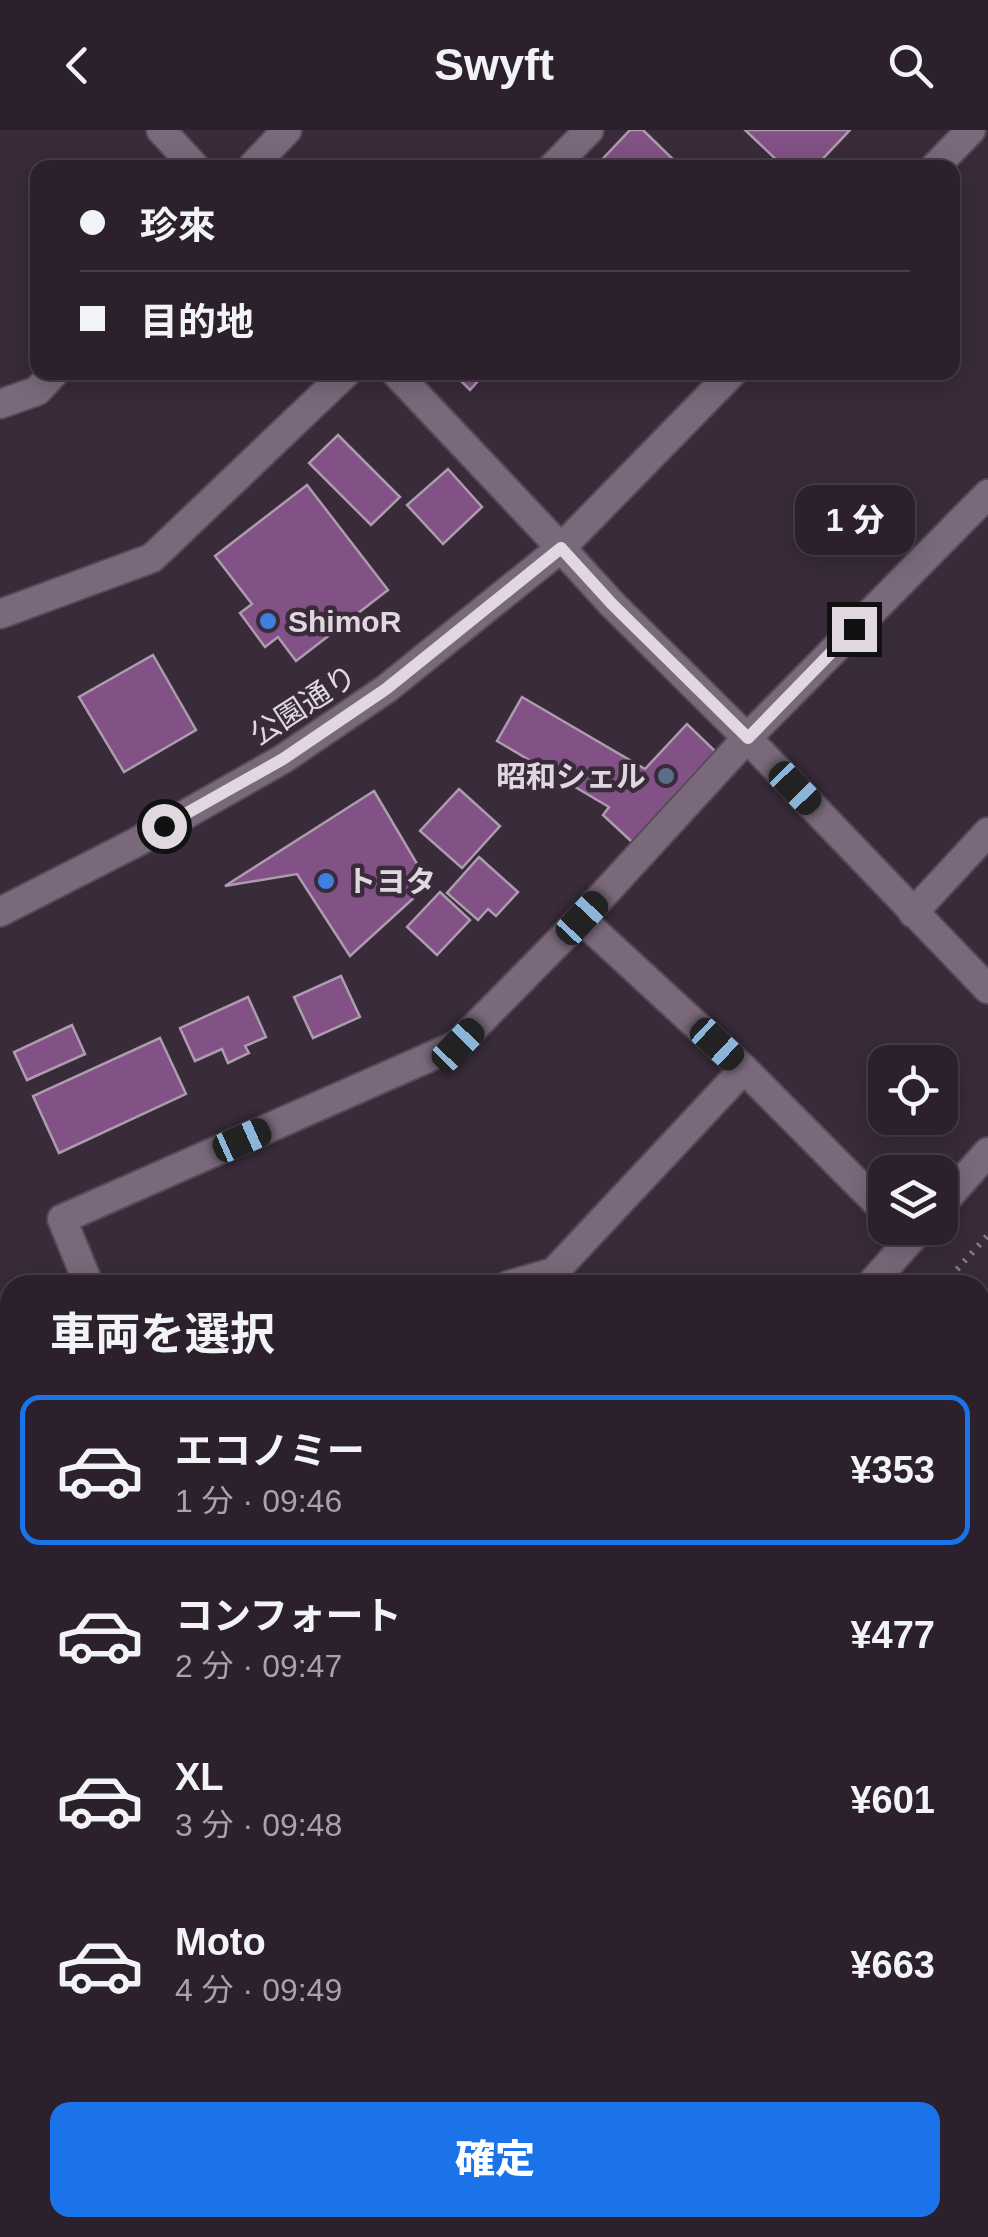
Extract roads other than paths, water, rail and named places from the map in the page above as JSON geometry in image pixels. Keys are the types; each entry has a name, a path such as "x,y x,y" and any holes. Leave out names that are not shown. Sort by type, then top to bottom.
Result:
{"street":[{"path":"161,130 189,160"},
{"path":"259,160 287,130"},
{"path":"560,160 589,130"},
{"path":"942,160 971,130"},
{"path":"0,404 36,392 47,380"},
{"path":"0,614 152,558 339,380"},
{"path":"402,380 612,604 748,738 988,989"},
{"name":"公園通り","path":"0,912 135,843 283,759 386,689 561,548 725,380"},
{"path":"86,1275 62,1219 458,1045 748,738 988,494"},
{"path":"913,913 988,832"},
{"path":"582,918 744,1069 868,1194"},
{"path":"544,1275 554,1272 744,1069"},
{"path":"958,1186 988,1152"},
{"path":"878,1275 900,1245"}],"place":[{"name":"ShimoR","path":"268,621"},
{"name":"昭和シェル","path":"666,776"},
{"name":"トヨタ","path":"326,881"}]}
